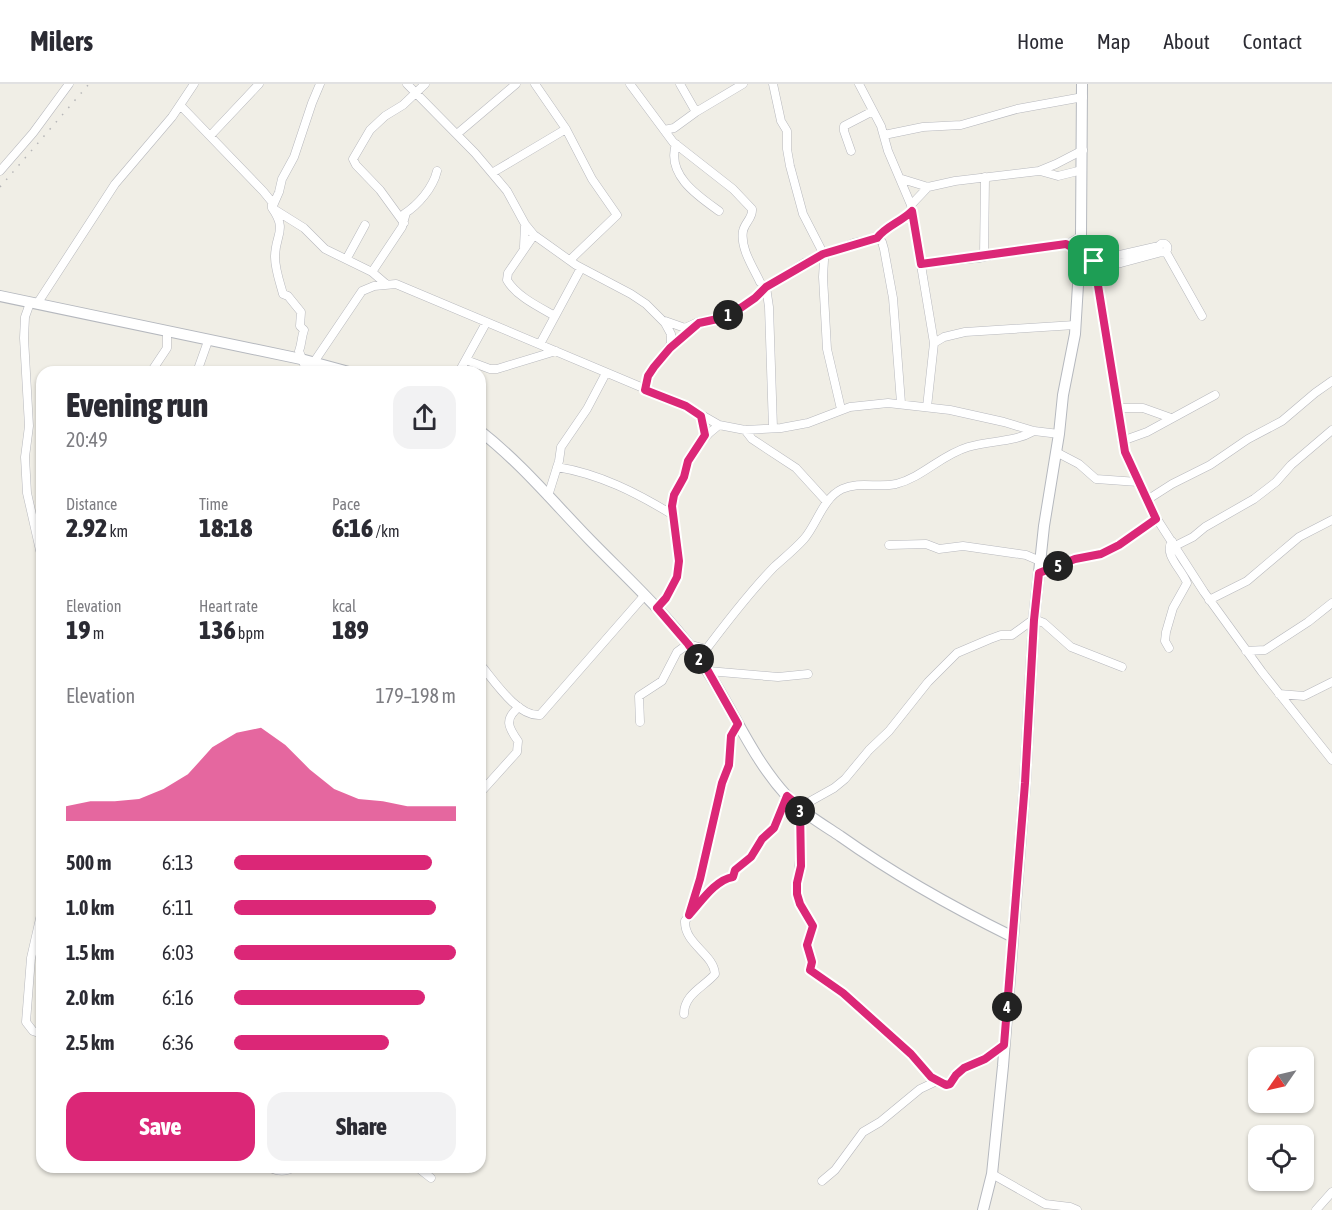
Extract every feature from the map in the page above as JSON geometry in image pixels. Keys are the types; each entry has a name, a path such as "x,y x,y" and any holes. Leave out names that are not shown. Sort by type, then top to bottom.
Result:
{"main road":[{"path":"983,1210 993,1174 1003,1066 1040,561 1075,325 1081,250 1082,84"},
{"path":"0,296 328,366"},
{"path":"486,436 524,470 657,608 688,644 708,671 771,777 787,796 886,869 1013,937"}],"street":[{"path":"0,171 33,134 69,84"},
{"path":"36,519 27,493 25,457 28,426 25,317 115,184 181,105 194,84"},
{"path":"210,136 259,84"},
{"path":"272,207 282,179 294,157 320,84"},
{"path":"407,84 492,173 515,203 525,224 534,235 581,268 631,294 663,321 671,334 670,348"},
{"path":"403,217 353,159 370,130 416,94 425,84"},
{"path":"457,134 516,84"},
{"path":"535,84 566,129 592,179 617,215 570,260"},
{"path":"630,84 674,143 733,189 752,209 752,215 743,230 743,243 750,264 763,284 769,307 773,428"},
{"path":"680,84 696,112"},
{"path":"664,130 674,128 743,84"},
{"path":"773,84 781,121 787,131 787,150 803,214 823,254 827,349 841,409"},
{"path":"859,84 884,135 888,151 902,179 912,208 934,343 927,407"},
{"path":"884,135 923,127 961,125 1017,110 1083,98"},
{"path":"181,105 272,202 272,207 280,219 281,232 275,256 280,282 283,294 288,296 301,312 300,326 304,330 299,351 304,366"},
{"path":"851,151 844,126 873,111"},
{"path":"674,128 674,156 677,170 691,190 719,211"},
{"path":"492,173 566,129"},
{"path":"902,179 928,187 955,181 1039,171 1083,150"},
{"path":"1039,171 1058,176 1082,170"},
{"path":"372,272 403,217 432,184 437,171"},
{"path":"984,257 985,177"},
{"path":"663,321 681,328 727,315 752,301 763,284 823,254 877,238 882,231 904,219 928,187"},
{"path":"272,207 304,228 325,249 372,272 386,284"},
{"path":"524,247 525,224"},
{"path":"347,258 365,225"},
{"path":"534,235 508,273 508,284 537,306 555,316"},
{"path":"921,264 1066,244 1081,236"},
{"path":"877,238 882,242 884,249 892,298 901,403"},
{"path":"1066,244 1081,250 1086,249 1094,264 1122,441 1156,519 1209,600 1246,651 1332,760"},
{"path":"1094,264 1163,250 1202,316"},
{"path":"540,344 581,268"},
{"path":"314,362 356,297 367,288 386,284 403,285 686,406 719,425 745,430 773,428 808,423 841,409 901,403 980,416 1034,431 1059,434"},
{"path":"645,390 648,376 670,348 702,321"},
{"path":"462,366 486,322"},
{"path":"934,343 945,337 965,332 1075,325"},
{"path":"155,366 167,348 167,332"},
{"path":"199,366 208,341"},
{"path":"486,368 498,369 556,351"},
{"path":"466,360 482,366"},
{"path":"548,496 561,447 587,409 606,373"},
{"path":"1147,500 1282,421 1332,381"},
{"path":"1122,441 1147,432 1215,395"},
{"path":"1118,408 1143,408 1171,418"},
{"path":"701,416 705,435"},
{"path":"657,608 666,598 677,577 679,561 672,506 674,495 684,477 688,461 705,435 719,425"},
{"path":"745,430 752,439 782,457 802,473 827,502"},
{"path":"1169,648 1165,641 1166,632 1173,608 1187,583 1170,555 1168,546 1193,537 1214,521 1254,499 1276,482 1291,465 1332,430"},
{"path":"699,659 758,585 806,537 827,502 836,492 849,486 892,484 911,480 943,458 964,449 994,441 1018,439 1034,431"},
{"path":"1056,452 1079,464 1096,479 1138,482"},
{"path":"557,467 579,471 609,481 639,494 673,515"},
{"path":"1039,573 1075,559 1101,554 1119,545 1156,519"},
{"path":"1209,600 1247,581 1299,537 1332,520"},
{"path":"889,545 926,544 939,549 963,546 1026,555 1040,561"},
{"path":"486,672 519,707 534,716 540,715 644,596"},
{"path":"1246,651 1260,651 1271,647 1332,603"},
{"path":"1004,1045 985,1059 964,1068 950,1084 946,1085 937,1081 849,997 810,970 812,962 807,945 813,926 797,894 801,849 800,807 834,788 845,779 869,750 889,731 928,682 957,653 1001,635 1012,635 1034,620 1044,623 1071,647 1122,667"},
{"path":"640,722 637,702 639,696 662,681 677,652 688,644 706,649"},
{"path":"708,671 778,677 807,674"},
{"path":"1279,694 1304,696 1332,682"},
{"path":"486,786 517,752 518,741 508,721 511,714 519,707"},
{"path":"689,915 722,783 729,765 731,736 738,724"},
{"path":"684,1014 687,1000 716,974 714,966 685,930 685,921 713,889 725,879 733,877 735,870 751,857 762,839 774,828 787,796"},
{"path":"36,936 31,958 26,1022 36,1032"},
{"path":"985,1059 1003,1066"},
{"path":"822,1181 833,1173 863,1132 886,1117 920,1089 937,1081"},
{"path":"425,1173 431,1178"},
{"path":"993,1174 1046,1204 1077,1210"},
{"path":"1316,1210 1332,1192"}],"railway":[{"path":"0,187 89,84"}],"route":[{"path":"912,211 921,264 979,258 1066,244 1080,252 1081,248 1086,249 1094,261 1117,397 1120,432 1125,452 1156,519 1119,545 1101,554 1075,559 1039,573 1004,1045 985,1059 964,1068 950,1084 946,1085 931,1077 911,1054 876,1025 854,1002 810,970 812,962 807,945 813,926 797,894 801,866 800,807 787,796 774,828 762,839 751,857 737,867 733,877 725,879 713,889 689,915 700,879 722,783 729,765 731,736 738,724 708,671 657,608 666,598 677,577 679,561 672,506 674,495 684,477 688,461 705,435 701,416 686,406 645,390 646,382 654,367 670,348 702,321 722,318 742,307 766,287 804,263 854,243 877,238 882,231 897,224 912,211"}]}
